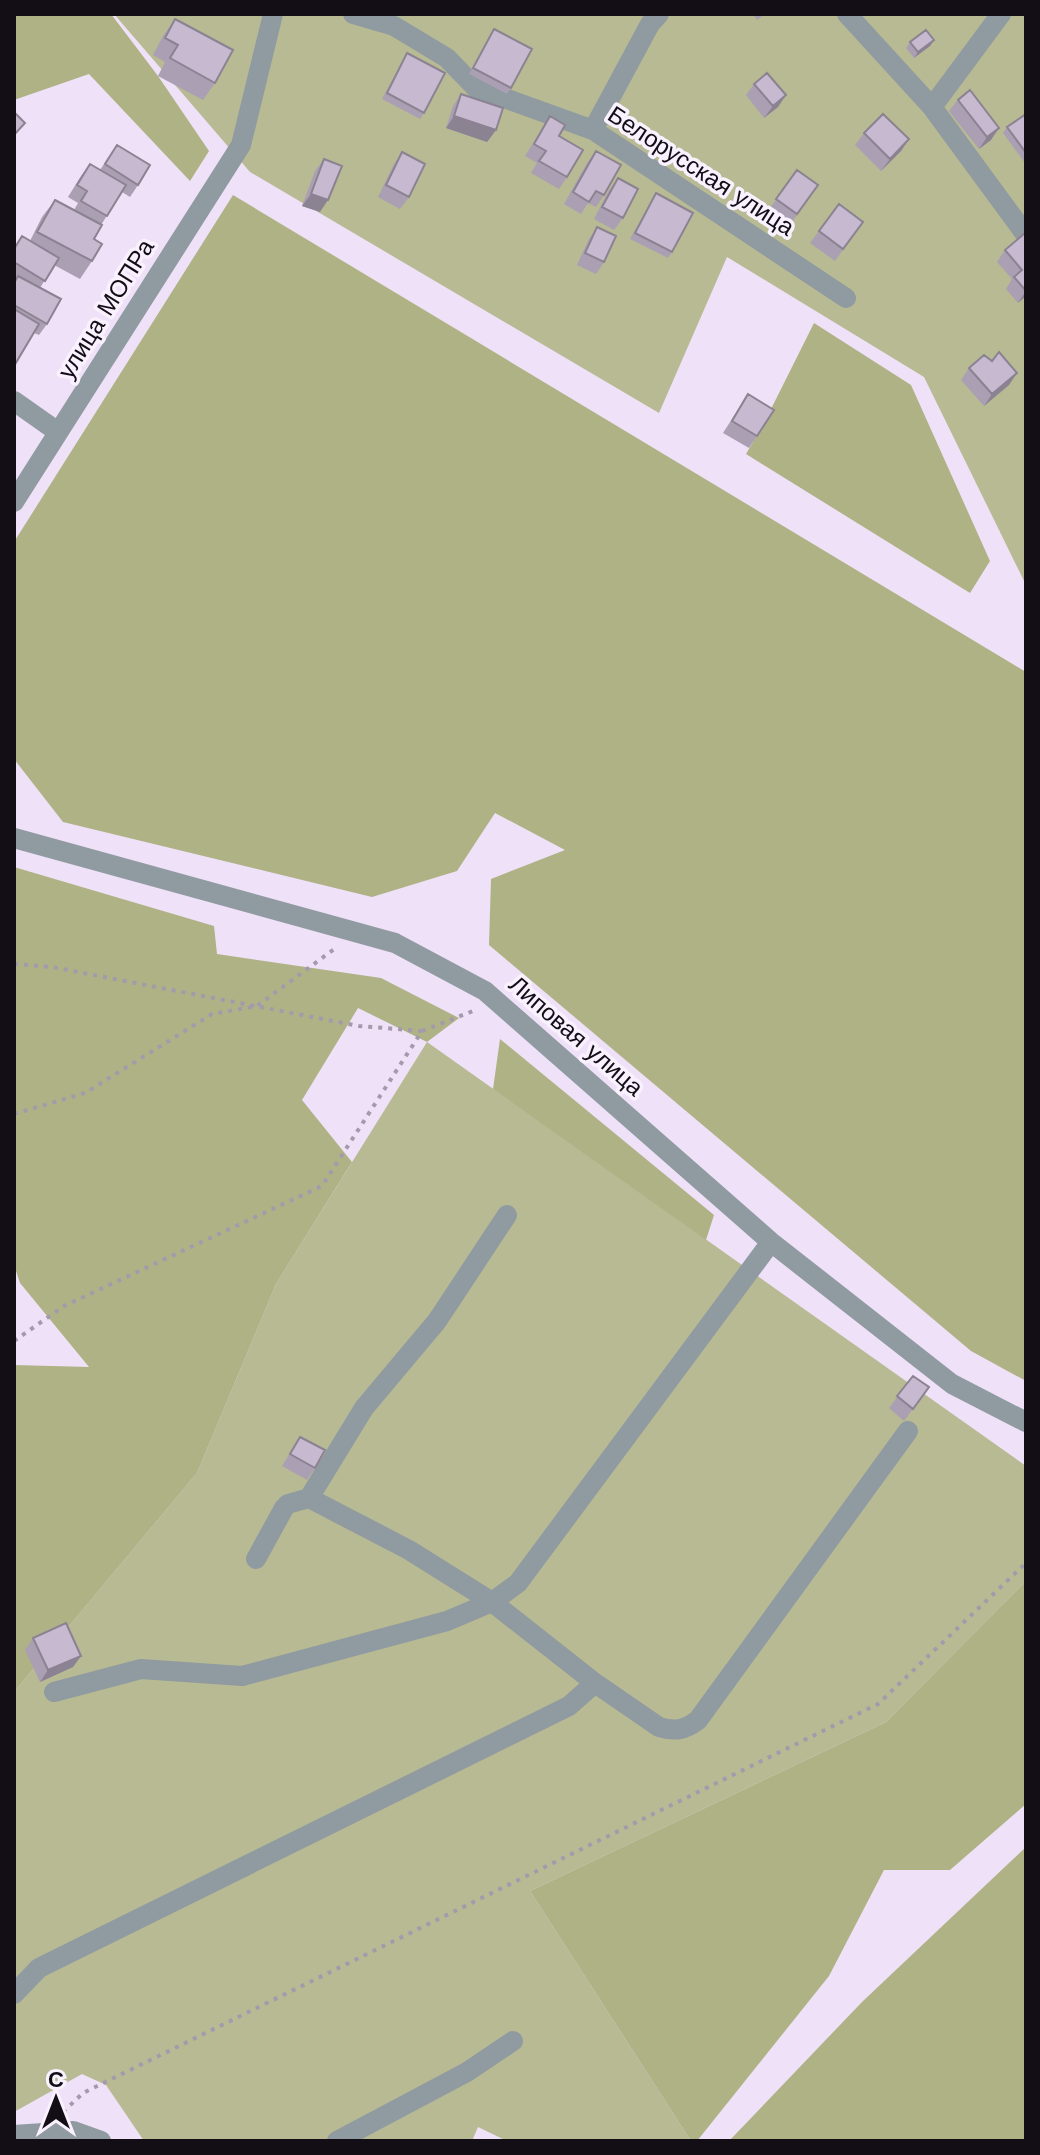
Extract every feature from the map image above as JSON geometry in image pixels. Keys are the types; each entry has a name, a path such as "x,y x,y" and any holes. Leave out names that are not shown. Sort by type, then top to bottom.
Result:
{"street":[{"name":"улица МОПРа","path":"14,502 241,145 273,14"},
{"name":"Белорусская улица","path":"353,14 394,26 447,58 476,88 593,130 846,298"},
{"path":"593,130 650,24 659,14"},
{"path":"847,14 932,107 1026,235"},
{"path":"932,107 1001,14"},
{"path":"14,401 58,432"},
{"name":"Липовая улица","path":"14,838 395,943 485,991 771,1242 952,1384 1026,1422"},
{"path":"256,1559 284,1508 309,1498 364,1408 437,1321 507,1215"},
{"path":"54,1692 141,1669 242,1676 447,1621 492,1602 518,1583 771,1242"},
{"path":"309,1498 409,1550 492,1602 595,1683 659,1727 671,1731 687,1729 698,1720 908,1431"},
{"path":"14,1994 39,1968 569,1706 595,1683"},
{"path":"337,2141 467,2072 513,2041"},
{"path":"14,2135 73,2131 101,2141"}],"path":[{"path":"14,1114 85,1093 212,1014 257,1006 354,933"},
{"path":"14,964 52,967 359,1026 422,1031 473,1011"},
{"path":"14,1341 64,1306 322,1186 422,1031"},
{"path":"39,2133 83,2093 878,1704 1026,1563"}],"green space":[{"path":"14,14 111,14 209,151 190,181 89,74 14,100"},
{"path":"114,14 1026,14 1026,585 924,377 727,257 659,413 250,172"},
{"path":"233,195 1026,672 1026,1381 971,1351 489,945 491,879 565,850 495,813 457,871 372,897 63,822 14,759 14,542"},
{"path":"814,323 911,385 990,561 970,593 746,454"},
{"path":"14,867 214,926 217,954 381,978 459,1018 427,1042 358,1008 302,1100 352,1162 276,1284 197,1473 14,1692 14,1365 89,1367 20,1283 14,1265"},
{"path":"500,1039 714,1215 706,1240 493,1089"},
{"path":"427,1042 1026,1466 1026,1581 886,1722 530,1891 691,2141 507,2141 478,2127 472,2141 144,2141 106,2085 82,2074 14,2112 14,1692 197,1473 276,1284"},
{"path":"1026,1581 1026,1804 950,1870 884,1870 829,1976 697,2141 691,2141 530,1891 886,1722"},
{"path":"1026,1847 1026,2141 729,2141 862,2002"}],"building":[{"path":"175,19 233,50 215,83 170,58 178,45 165,38"},
{"path":"494,29 532,49 511,88 473,68"},
{"path":"926,30 934,40 918,52 910,42"},
{"path":"407,53 445,73 424,113 387,93"},
{"path":"767,73 786,95 773,106 754,84"},
{"path":"970,90 999,128 987,137 958,100"},
{"path":"461,94 503,108 496,130 454,116"},
{"path":"14,112 25,123 14,135"},
{"path":"883,114 909,139 890,159 864,133"},
{"path":"1026,114 1026,153 1007,127"},
{"path":"550,116 565,125 559,136 583,150 567,177 539,161 546,151 534,144"},
{"path":"117,145 150,165 138,185 105,164"},
{"path":"596,151 621,165 604,195 596,191 589,202 573,192"},
{"path":"402,152 425,164 409,197 386,185"},
{"path":"324,159 342,166 328,200 311,194"},
{"path":"90,164 126,185 107,216 81,201 87,191 77,185"},
{"path":"797,170 818,185 797,214 776,199"},
{"path":"618,178 638,189 623,218 602,207"},
{"path":"656,193 693,213 672,252 635,233"},
{"path":"55,200 102,225 94,239 102,244 92,261 37,232"},
{"path":"839,204 863,222 843,249 819,231"},
{"path":"597,227 616,236 604,262 585,253"},
{"path":"1025,233 1026,291 1014,277 1022,270 1005,250"},
{"path":"22,236 59,258 45,281 14,262 14,249"},
{"path":"18,276 61,299 47,324 14,305 14,283"},
{"path":"14,309 39,324 14,366"},
{"path":"999,352 1017,373 992,394 969,368 984,355 992,361"},
{"path":"748,394 774,410 757,436 732,421"},
{"path":"913,1376 929,1387 913,1409 897,1396"},
{"path":"300,1437 325,1450 315,1468 290,1454"},
{"path":"66,1623 81,1656 48,1670 33,1638"}]}
